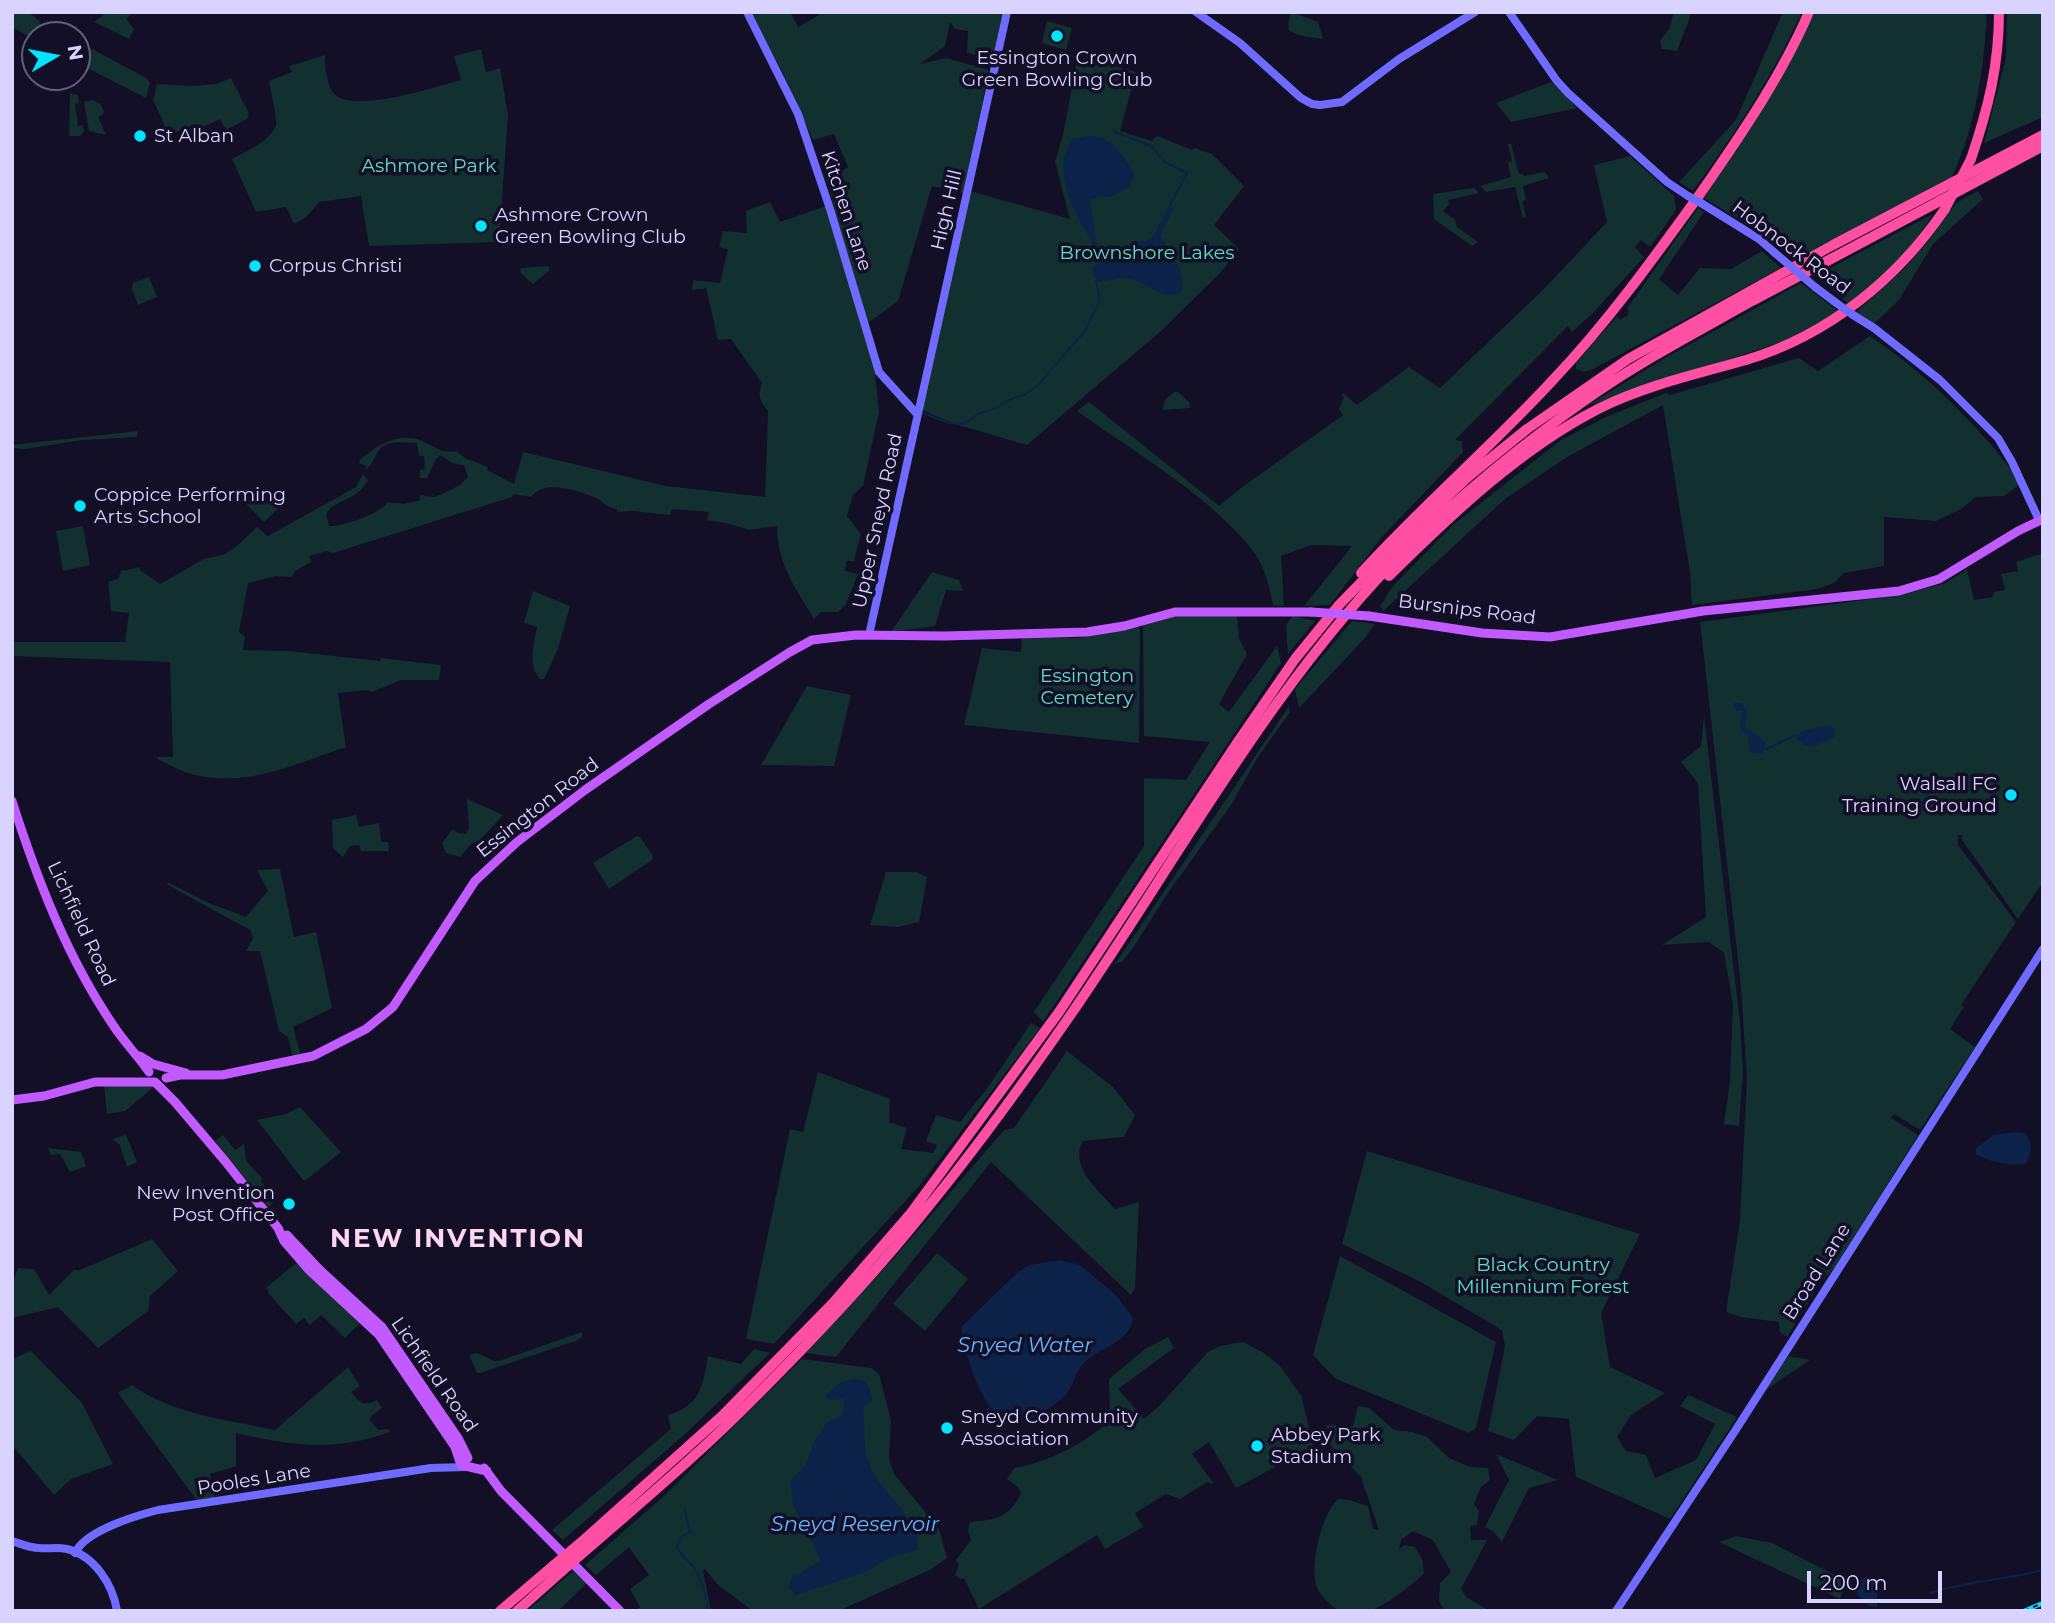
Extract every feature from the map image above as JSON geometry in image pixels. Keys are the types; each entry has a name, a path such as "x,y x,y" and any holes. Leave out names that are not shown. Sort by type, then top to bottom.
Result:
{"highway":[{"path":"1307,645 1320,621 1370,563 1420,509 1552,382 1596,331 1681,220 1740,136 1779,72 1810,12"},
{"path":"1329,635 1463,507 1526,456 1576,422 1615,402 1663,383 1749,359 1803,336 1840,316 1870,293 1926,236 1945,209 1971,159 1989,107 1996,69 1999,12"},
{"path":"500,1611 558,1568 682,1454 834,1303 912,1213 1059,1012 1239,740 1307,645 1339,605 1424,518 1469,476 1527,429 1629,359 1833,245 2043,135"},
{"path":"589,1541 688,1462 788,1364 919,1219 998,1118 1070,1016 1246,748 1329,635 1414,541 1490,474 1574,408 1644,361 1836,255 2043,146"},
{"path":"1424,518 1439,497 1504,433 1511,421"},
{"path":"1490,474 1569,423 1576,422"},
{"path":"517,1611 558,1568"}],"main road":[{"name":"Kitchen Lane","path":"747,12 798,114 835,224 879,372 910,409 918,414"},
{"name":"High Hill","path":"918,414 1007,12"},
{"path":"1196,12 1240,43 1301,98 1312,104 1336,104 1399,59 1475,12"},
{"name":"Hobnock Road","path":"1509,12 1556,81 1667,182 1751,234 1815,287 1874,328 1940,380 1998,438 2041,519"},
{"name":"Upper Sneyd Road","path":"869,635 918,414"},
{"name":"Bursnips Road","path":"869,635 1087,632 1124,626 1175,612 1311,612 1370,616 1482,633 1550,637 1703,611 1899,591 1939,579 2041,519"},
{"name":"Essington Road","path":"121,1081 160,1083 166,1079 222,1076 313,1056 366,1029 393,1007 475,881 528,833 603,777 790,652 817,639 869,635"},
{"name":"Lichfield Road","path":"12,801 38,876 83,977 113,1026 135,1052 154,1069 166,1071 166,1079 175,1102"},
{"name":"Broad Lane","path":"1616,1611 1735,1431 2043,949"},
{"path":"12,1100 44,1096 88,1083 121,1081 154,1069"},
{"name":"Essington Road","path":"154,1069 194,1076"},
{"name":"Lichfield Road","path":"154,1069 155,1082 175,1102 278,1228 382,1327 462,1444 465,1463 487,1471 502,1492 620,1611"},
{"name":"Pooles Lane","path":"75,1553 80,1544 90,1536 158,1510 431,1468 449,1468 465,1463"},
{"path":"12,1541 36,1548 65,1549 75,1553 105,1577 113,1592 117,1611"}],"green space":[{"path":"12,12 26,13 39,21 21,21 21,32 12,27"},
{"path":"108,12 133,12 126,19 134,29 129,39 94,22"},
{"path":"750,12 790,12 798,27 824,12 1003,12 992,59 967,53 968,31 955,29 950,22 945,46 920,64 946,58 989,70 963,193 932,186 898,301 868,323 826,179 848,167 834,134 813,140 784,75"},
{"path":"1291,12 1318,22 1323,39 1289,31"},
{"path":"1674,12 1692,12 1677,51 1662,49 1660,41 1669,29"},
{"path":"1783,12 1802,12 1752,104 1693,191 1679,182 1736,120"},
{"path":"1815,12 1987,12 1984,55 1973,117 1952,177 1796,261 1784,247 1704,198 1790,62"},
{"path":"2007,12 2043,12 2043,117 1984,143 2006,58"},
{"name":"Essington Crown Green Bowling Club","path":"1047,21 1072,28 1066,50 1042,43"},
{"path":"91,49 146,78 150,82 146,98 91,70"},
{"name":"Ashmore Park","path":"481,49 486,72 500,68 508,115 499,242 369,246 361,196 319,202 306,217 294,224 286,207 256,212 232,159 267,138 276,126 269,81 292,72 289,66 326,55 327,77 337,96 348,100 379,100 461,80 454,56"},
{"name":"Brownshore Lakes","path":"1084,58 1136,72 1120,131 1152,141 1157,136 1192,150 1194,148 1212,154 1244,186 1214,225 1239,249 1221,272 1161,331 1027,445 955,424 922,410 970,191 1070,219 1055,161 1063,135 1077,61"},
{"path":"231,78 249,114 247,119 226,130 220,119 199,129 196,124 169,135 153,100 157,84 195,86 216,84"},
{"path":"1551,82 1577,108 1511,122 1496,103"},
{"path":"70,93 78,95 79,103 75,104 78,126 83,125 84,131 80,136 69,136"},
{"path":"93,100 101,104 104,113 98,117 106,135 89,131 84,102"},
{"path":"1508,144 1511,144 1519,174 1524,176 1545,172 1549,178 1523,186 1526,200 1522,201 1526,217 1523,218 1515,187 1486,192 1480,186 1511,177 1508,163 1512,161"},
{"path":"1630,156 1674,196 1676,210 1650,247 1641,240 1635,247 1644,257 1593,313 1572,332 1568,326 1455,440 1462,441 1463,452 1382,537 1330,605 1304,606 1352,546 1311,545 1281,556 1284,606 1273,605 1269,586 1256,555 1220,515 1173,477 1077,411 1089,402 1219,506 1343,415 1339,409 1344,398 1341,395 1343,393 1357,405 1409,367 1440,388 1544,289 1607,222 1594,165"},
{"path":"1474,188 1479,193 1448,200 1449,204 1443,211 1455,220 1457,227 1478,242 1472,246 1434,219 1433,194"},
{"path":"1978,191 1983,199 1933,244 1899,300 1874,324 1853,315 1905,268 1956,203"},
{"path":"770,202 780,222 826,206 875,373 879,412 863,486 853,495 847,516 861,534 854,561 847,561 845,571 858,574 846,604 838,612 821,612 814,619 784,565 777,526 749,530 707,520 709,512 672,509 670,515 617,512 617,509 594,497 570,489 552,487 544,488 531,497 513,494 512,497 333,553 327,551 309,556 311,562 295,571 291,577 276,576 248,583 239,632 245,637 243,650 288,651 380,661 381,658 441,665 439,680 401,680 372,692 367,690 338,693 346,747 292,766 238,778 219,778 190,774 159,760 157,757 173,757 170,662 12,656 12,642 125,642 129,613 111,611 108,582 118,579 121,571 140,567 140,570 160,584 204,559 223,555 257,527 268,536 356,487 363,474 368,480 363,487 326,514 329,526 361,518 378,511 388,502 403,504 420,500 420,495 434,497 460,485 468,477 464,465 454,464 440,455 427,478 420,478 420,470 425,469 424,456 419,456 417,443 390,443 379,450 373,462 365,469 366,466 359,463 373,450 396,439 412,438 442,451 456,451 514,484 523,452 666,486 765,497 768,411 760,398 762,383 731,339 718,340 706,288 692,290 693,280 720,283 728,249 719,247 723,231 747,233 746,211"},
{"path":"1698,208 1704,212 1659,279 1678,295 1700,268 1731,269 1762,251 1781,268 1593,369 1584,372 1576,369 1576,363 1617,316 1620,320 1628,315 1628,307"},
{"path":"1933,214 1895,263 1849,304 1815,276"},
{"path":"548,266 550,270 533,284 520,272 521,268"},
{"path":"149,277 157,297 138,305 132,289 133,283"},
{"path":"1801,283 1839,312 1784,341 1587,406 1665,358"},
{"path":"1870,336 1913,368 1952,403 1994,449 2020,484 2004,496 1976,497 1961,509 1936,521 1884,517 1884,566 1844,573 1834,583 1818,589 1692,605 1690,572 1663,405 1567,457 1505,499 1383,611 1380,606 1392,587 1454,524 1561,440 1608,416 1666,393 1670,395 1799,358 1818,371"},
{"path":"1178,392 1189,402 1190,408 1163,410 1165,400"},
{"path":"138,431 137,437 82,440 25,449 12,448 12,445"},
{"path":"289,498 264,522 246,504 268,503"},
{"path":"83,526 90,565 63,571 56,531"},
{"path":"2043,553 2043,882 2018,919 1962,840 1962,835 1958,835 1958,845 2016,922 1961,1005 1964,1007 1950,1029 1975,1047 1920,1130 1894,1114 1891,1118 1918,1135 1835,1267 1822,1280 1787,1337 1780,1332 1779,1322 1741,1317 1726,1312 1740,1220 1747,1079 1741,987 1700,622 1901,595 1946,583 1967,569 1974,600 1993,597 1994,592 2005,590 2001,574 2018,571 2016,562"},
{"path":"932,572 959,580 963,591 946,590 935,626 891,632"},
{"path":"533,591 570,606 558,649 544,679 540,679 536,673 533,661 537,627 524,623"},
{"path":"1177,614 1237,614 1239,638 1247,654 1219,704 1229,712 1277,646 1281,663 1043,1022 1034,1012 1144,846 1144,778 1186,780 1210,742 1144,736 1143,623"},
{"path":"1293,616 1315,621 1288,654 1286,625"},
{"path":"1352,621 1375,624 1299,708 1295,689"},
{"name":"Essington Cemetery","path":"1137,626 1140,629 1139,743 964,725 982,648 1021,652 1022,636 1079,638"},
{"path":"807,686 851,695 834,766 761,765"},
{"path":"1289,706 1290,712 1258,757 1231,805 1134,946 1123,961 1115,964"},
{"path":"1704,716 1740,1023 1743,1072 1739,1126 1724,1124 1730,1081 1733,1004 1724,953 1709,942 1662,945 1706,917 1698,783 1681,762 1701,746"},
{"path":"467,799 503,815 460,857 446,853 442,843 453,829 466,834 469,828"},
{"path":"356,815 359,827 379,823 381,842 388,842 389,851 361,851 359,845 350,846 343,857 333,848 332,820"},
{"path":"637,836 653,856 652,860 609,889 593,863"},
{"path":"280,869 294,937 316,932 332,1008 293,1027 301,1056 293,1058 288,1037 279,1031 260,951 246,951 253,938 250,930 166,884 246,917 268,891 257,870"},
{"path":"886,872 916,872 927,877 919,922 898,927 870,925"},
{"path":"1031,1023 1040,1028 920,1185 774,1344 746,1339 790,1129 803,1132 818,1072 890,1099 889,1122 907,1128 901,1149 933,1153 937,1145 926,1141 936,1115 960,1122 989,1086"},
{"path":"1067,1051 1113,1087 1135,1115 1124,1137 1083,1141 1079,1150 1080,1160 1088,1178 1115,1209 1139,1202 1135,1288 1131,1295 991,1162 836,1357 806,1353 895,1257 1004,1130 1014,1128"},
{"path":"104,1085 155,1086 125,1111 107,1114"},
{"path":"300,1107 341,1152 306,1180 303,1180 257,1120 286,1114"},
{"path":"126,1135 137,1162 127,1167 120,1145 112,1139"},
{"path":"223,1135 235,1150 244,1144 246,1161 278,1199 268,1207 215,1141"},
{"path":"48,1148 81,1152 86,1166 70,1172 60,1154 51,1155"},
{"name":"Black Country Millennium Forest","path":"1367,1151 1640,1234 1601,1313 1610,1367 1665,1393 1631,1415 1617,1437 1626,1451 1646,1455 1655,1478 1696,1460 1715,1424 1680,1406 1688,1395 1737,1417 1670,1519 1576,1477 1569,1419 1537,1416 1514,1440 1488,1431 1505,1346 1502,1330 1419,1281 1342,1244"},
{"path":"152,1239 178,1271 150,1296 148,1311 98,1348 58,1307 12,1318 12,1286 18,1268 34,1269 49,1295 74,1270 80,1270"},
{"path":"937,1253 968,1279 925,1331 893,1304"},
{"name":"Black Country Millennium Forest","path":"1340,1256 1496,1342 1476,1428 1469,1433 1336,1379 1313,1355"},
{"path":"296,1263 362,1321 345,1338 321,1315 310,1325 304,1318 296,1324 269,1294 267,1287"},
{"path":"582,1332 578,1340 480,1373 477,1373 469,1355 477,1353 499,1361"},
{"path":"1168,1337 1174,1348 1118,1389 1144,1419 1208,1352 1220,1346 1243,1342 1264,1353 1280,1366 1301,1395 1313,1444 1312,1457 1305,1451 1236,1488 1209,1442 1192,1454 1214,1484 1207,1482 1180,1499 1166,1494 1135,1513 1143,1527 1105,1549 1097,1535 979,1609 964,1578 960,1579 955,1575 959,1565 956,1560 971,1540 968,1531 970,1522 1000,1516 1011,1508 1021,1494 1018,1487 1007,1479 1014,1468 1065,1451 1110,1421 1109,1379 1145,1349"},
{"path":"754,1349 770,1353 685,1434 563,1540 552,1530 671,1429 668,1415 687,1406 698,1393 708,1356 741,1364"},
{"path":"31,1351 82,1403 113,1464 71,1479 54,1495 12,1445 12,1359"},
{"path":"1788,1356 1810,1360 1767,1389"},
{"path":"802,1359 871,1368 879,1374 891,1421 889,1458 894,1474 939,1529 947,1558 930,1570 838,1611 753,1611 718,1585 705,1569 703,1571 711,1611 635,1611 640,1607 630,1589 649,1575 629,1547 596,1575 585,1565 663,1497"},
{"path":"348,1367 360,1386 351,1392 362,1403 377,1400 382,1408 371,1416 370,1420 378,1430 389,1429 390,1432 331,1445 295,1444 236,1433 236,1466 210,1474 215,1500 198,1502 118,1393 132,1385 147,1395 182,1409 275,1430"},
{"path":"1358,1406 1369,1408 1394,1430 1427,1437 1449,1458 1470,1467 1488,1468 1490,1480 1481,1487 1474,1504 1479,1511 1477,1525 1470,1526 1471,1540 1487,1540 1461,1589 1466,1597 1490,1611 1445,1611 1439,1601 1440,1583 1451,1572 1433,1540 1413,1531 1401,1540 1399,1549 1405,1545 1415,1547 1422,1559 1424,1573 1390,1601 1368,1611 1339,1611 1319,1592 1315,1558 1326,1517 1338,1499 1368,1506 1373,1529 1379,1530 1361,1477 1329,1444 1327,1425 1353,1426"},
{"path":"1496,1454 1558,1480 1529,1488 1502,1542 1493,1531 1485,1527 1509,1480"},
{"path":"1736,1536 1772,1543 1839,1577 1846,1583 1840,1599 1719,1542"},
{"path":"573,1571 587,1583 558,1611 527,1611"}],"water":[{"path":"1090,136 1111,143 1134,173 1130,187 1110,197 1090,200 1097,248 1090,252 1092,240 1072,205 1064,177 1064,164 1072,139"},
{"path":"1169,206 1173,209 1160,236 1179,269 1182,291 1168,295 1124,278 1099,282 1094,277 1093,267 1109,255 1132,248 1133,241 1146,241 1153,237"},
{"path":"1733,703 1741,703 1747,709 1745,727 1766,742 1763,754 1750,752 1748,735 1742,732 1740,725 1742,711 1735,710"},
{"path":"1830,725 1835,730 1834,737 1816,746 1805,746 1794,736 1805,730"},
{"path":"2025,1133 2029,1140 2030,1156 2026,1164 2000,1163 1976,1154 1976,1148 1994,1135"},
{"name":"Snyed Water","path":"1060,1260 1080,1265 1116,1295 1133,1318 1131,1327 1120,1339 1083,1364 1068,1392 1060,1400 1033,1417 1012,1422 1002,1418 984,1397 966,1352 961,1327 1018,1272 1030,1265"},
{"name":"Sneyd Reservoir","path":"853,1379 866,1381 873,1400 863,1407 865,1444 870,1466 875,1477 907,1516 917,1538 917,1550 891,1557 866,1572 796,1595 789,1588 791,1578 821,1561 793,1505 790,1481 806,1465 813,1444 826,1423 842,1415 844,1399 828,1400 826,1395 838,1384"},
{"path":"1862,1578 1873,1579 1878,1585 1877,1607 1869,1606 1857,1594 1857,1585"}],"waterway":[{"path":"1115,132 1151,146 1166,163 1187,173 1170,205"},
{"path":"923,413 949,423 964,424 978,414 1024,395 1037,386 1085,331 1100,300 1096,281"},
{"path":"1766,749 1794,736"},
{"path":"685,1510 690,1532 681,1537 677,1547 698,1574 709,1611"},
{"path":"1930,1593 2043,1570"}],"railway":[{"path":"2024,1611 2043,1603"}],"place":[{"name":"Essington Crown Green Bowling Club","path":"1057,36"},
{"name":"St Alban","path":"140,136"},
{"name":"Ashmore Crown Green Bowling Club","path":"481,226"},
{"name":"Corpus Christi","path":"255,266"},
{"name":"Coppice Performing Arts School","path":"80,506"},
{"name":"Walsall FC Training Ground","path":"2011,795"},
{"name":"New Invention Post Office","path":"289,1204"},
{"name":"Sneyd Community Association","path":"947,1428"},
{"name":"Abbey Park Stadium","path":"1257,1446"}],"district":[{"name":"NEW INVENTION","path":"458,1239"}]}
